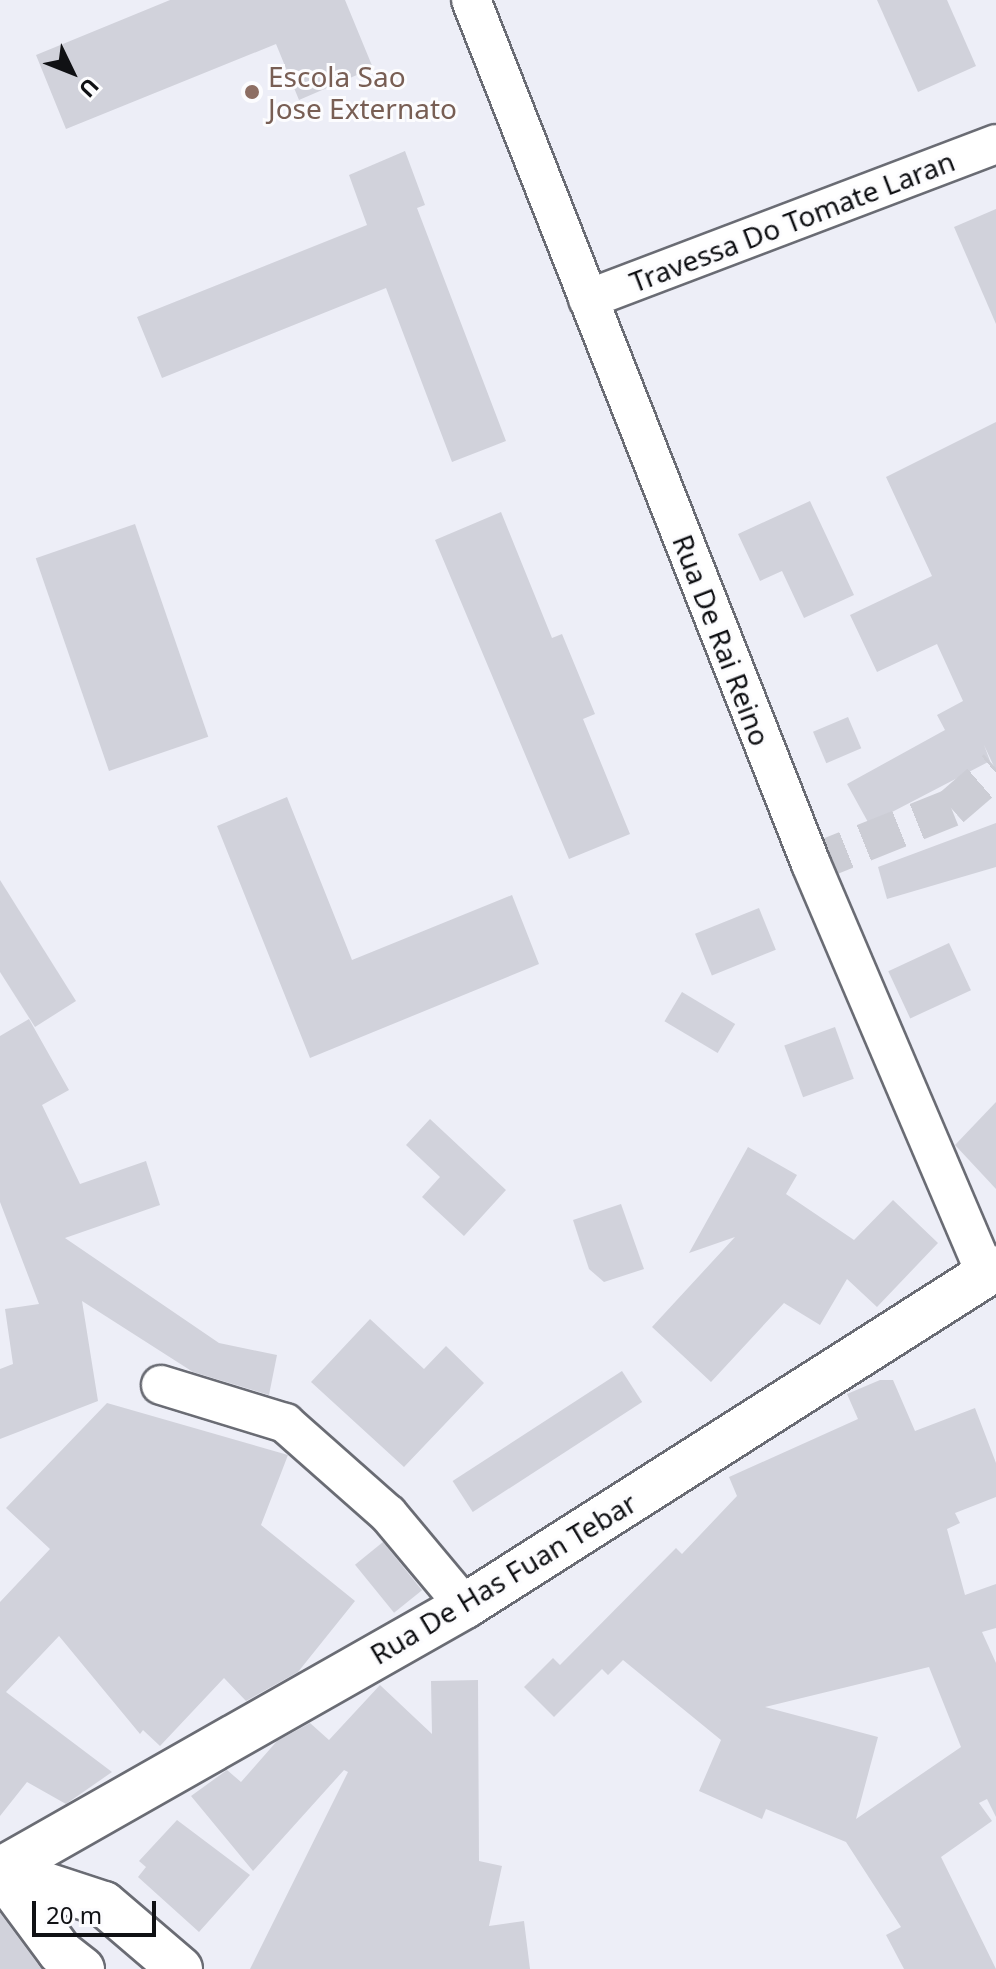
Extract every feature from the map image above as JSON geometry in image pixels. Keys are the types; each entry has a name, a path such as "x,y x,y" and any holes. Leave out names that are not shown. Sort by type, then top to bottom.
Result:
{"street":[{"name":"Rua De Rai Reino","path":"471,0 811,864 991,1271"},
{"name":"Travessa Do Tomate Laran","path":"588,299 996,144"},
{"name":"Rua De Has Fuan Tebar","path":"0,1870 465,1606 991,1271"},
{"path":"161,1385 285,1423 388,1514 465,1606"},
{"path":"0,1870 60,1952 82,1969"},
{"path":"0,1870 104,1904 180,1969"}],"building":[{"path":"170,0 345,0 373,68 299,100 276,44 66,129 36,55"},
{"path":"877,0 947,0 976,66 918,92"},
{"path":"405,151 425,205 417,208 506,441 452,462 386,288 162,378 137,317 367,225 349,175"},
{"path":"996,209 996,324 954,227"},
{"path":"996,422 996,771 984,745 990,761 869,824 847,784 945,730 937,715 963,701 937,644 877,672 850,615 932,576 886,477"},
{"path":"810,501 854,595 804,618 782,571 760,581 738,534"},
{"path":"501,512 552,638 562,634 595,714 583,719 630,834 569,859 435,540"},
{"path":"135,524 208,737 109,771 36,558"},
{"path":"848,717 861,748 826,763 813,732"},
{"path":"287,797 352,960 512,895 539,964 310,1058 217,826"},
{"path":"996,823 996,867 887,899 878,867"},
{"path":"0,880 76,1001 35,1027 0,972"},
{"path":"759,908 776,950 712,976 695,934"},
{"path":"949,943 971,990 910,1018 888,971"},
{"path":"682,992 735,1024 718,1053 664,1021"},
{"path":"29,1019 69,1090 42,1105 80,1184 146,1161 160,1205 65,1238 219,1343 277,1355 269,1395 193,1372 82,1301 98,1401 0,1439 0,1369 13,1364 5,1309 39,1304 0,1202 0,1036"},
{"path":"835,1027 854,1079 803,1097 784,1045"},
{"path":"996,1102 996,1189 955,1145"},
{"path":"430,1119 506,1190 464,1236 422,1197 440,1177 406,1145"},
{"path":"748,1147 797,1175 786,1194 854,1240 893,1200 938,1243 877,1307 847,1279 820,1325 784,1303 711,1382 652,1327 735,1237 689,1253"},
{"path":"621,1204 644,1269 604,1282 589,1269 573,1220"},
{"path":"370,1319 424,1369 446,1346 484,1383 404,1467 311,1382"},
{"path":"622,1371 642,1402 473,1512 453,1481"},
{"path":"880,1380 893,1380 915,1431 975,1408 996,1463 996,1497 955,1513 960,1523 947,1529 965,1595 996,1584 996,1628 982,1632 996,1663 996,1817 987,1799 979,1803 992,1821 941,1857 996,1969 904,1969 886,1935 901,1927 846,1842 766,1809 762,1819 699,1791 721,1740 623,1660 608,1675 602,1669 554,1717 524,1687 553,1658 560,1665 676,1548 682,1554 737,1496 729,1477 858,1419 847,1394","holes":["929,1667 961,1747 856,1819 878,1737 765,1707"]},
{"path":"107,1403 288,1455 261,1525 355,1601 298,1672 246,1701 224,1678 160,1746 143,1730 140,1734 59,1636 6,1692 112,1772 66,1804 27,1782 0,1816 0,1602 50,1549 6,1508"},
{"path":"383,1542 422,1590 394,1613 355,1565"},
{"path":"478,1680 479,1861 502,1866 489,1926 524,1921 530,1969 250,1969 348,1772 344,1770 253,1871 191,1796 227,1770 241,1782 277,1741 310,1723 329,1740 380,1685 432,1734 431,1681"},
{"path":"177,1820 250,1875 199,1932 138,1877 146,1867 139,1861"},
{"path":"0,1913 40,1967 42,1969 0,1969"}],"tunnel":[{"path":"811,864 951,808 996,769"}],"place":[{"name":"Escola Sao Jose Externato","path":"252,92"}]}
